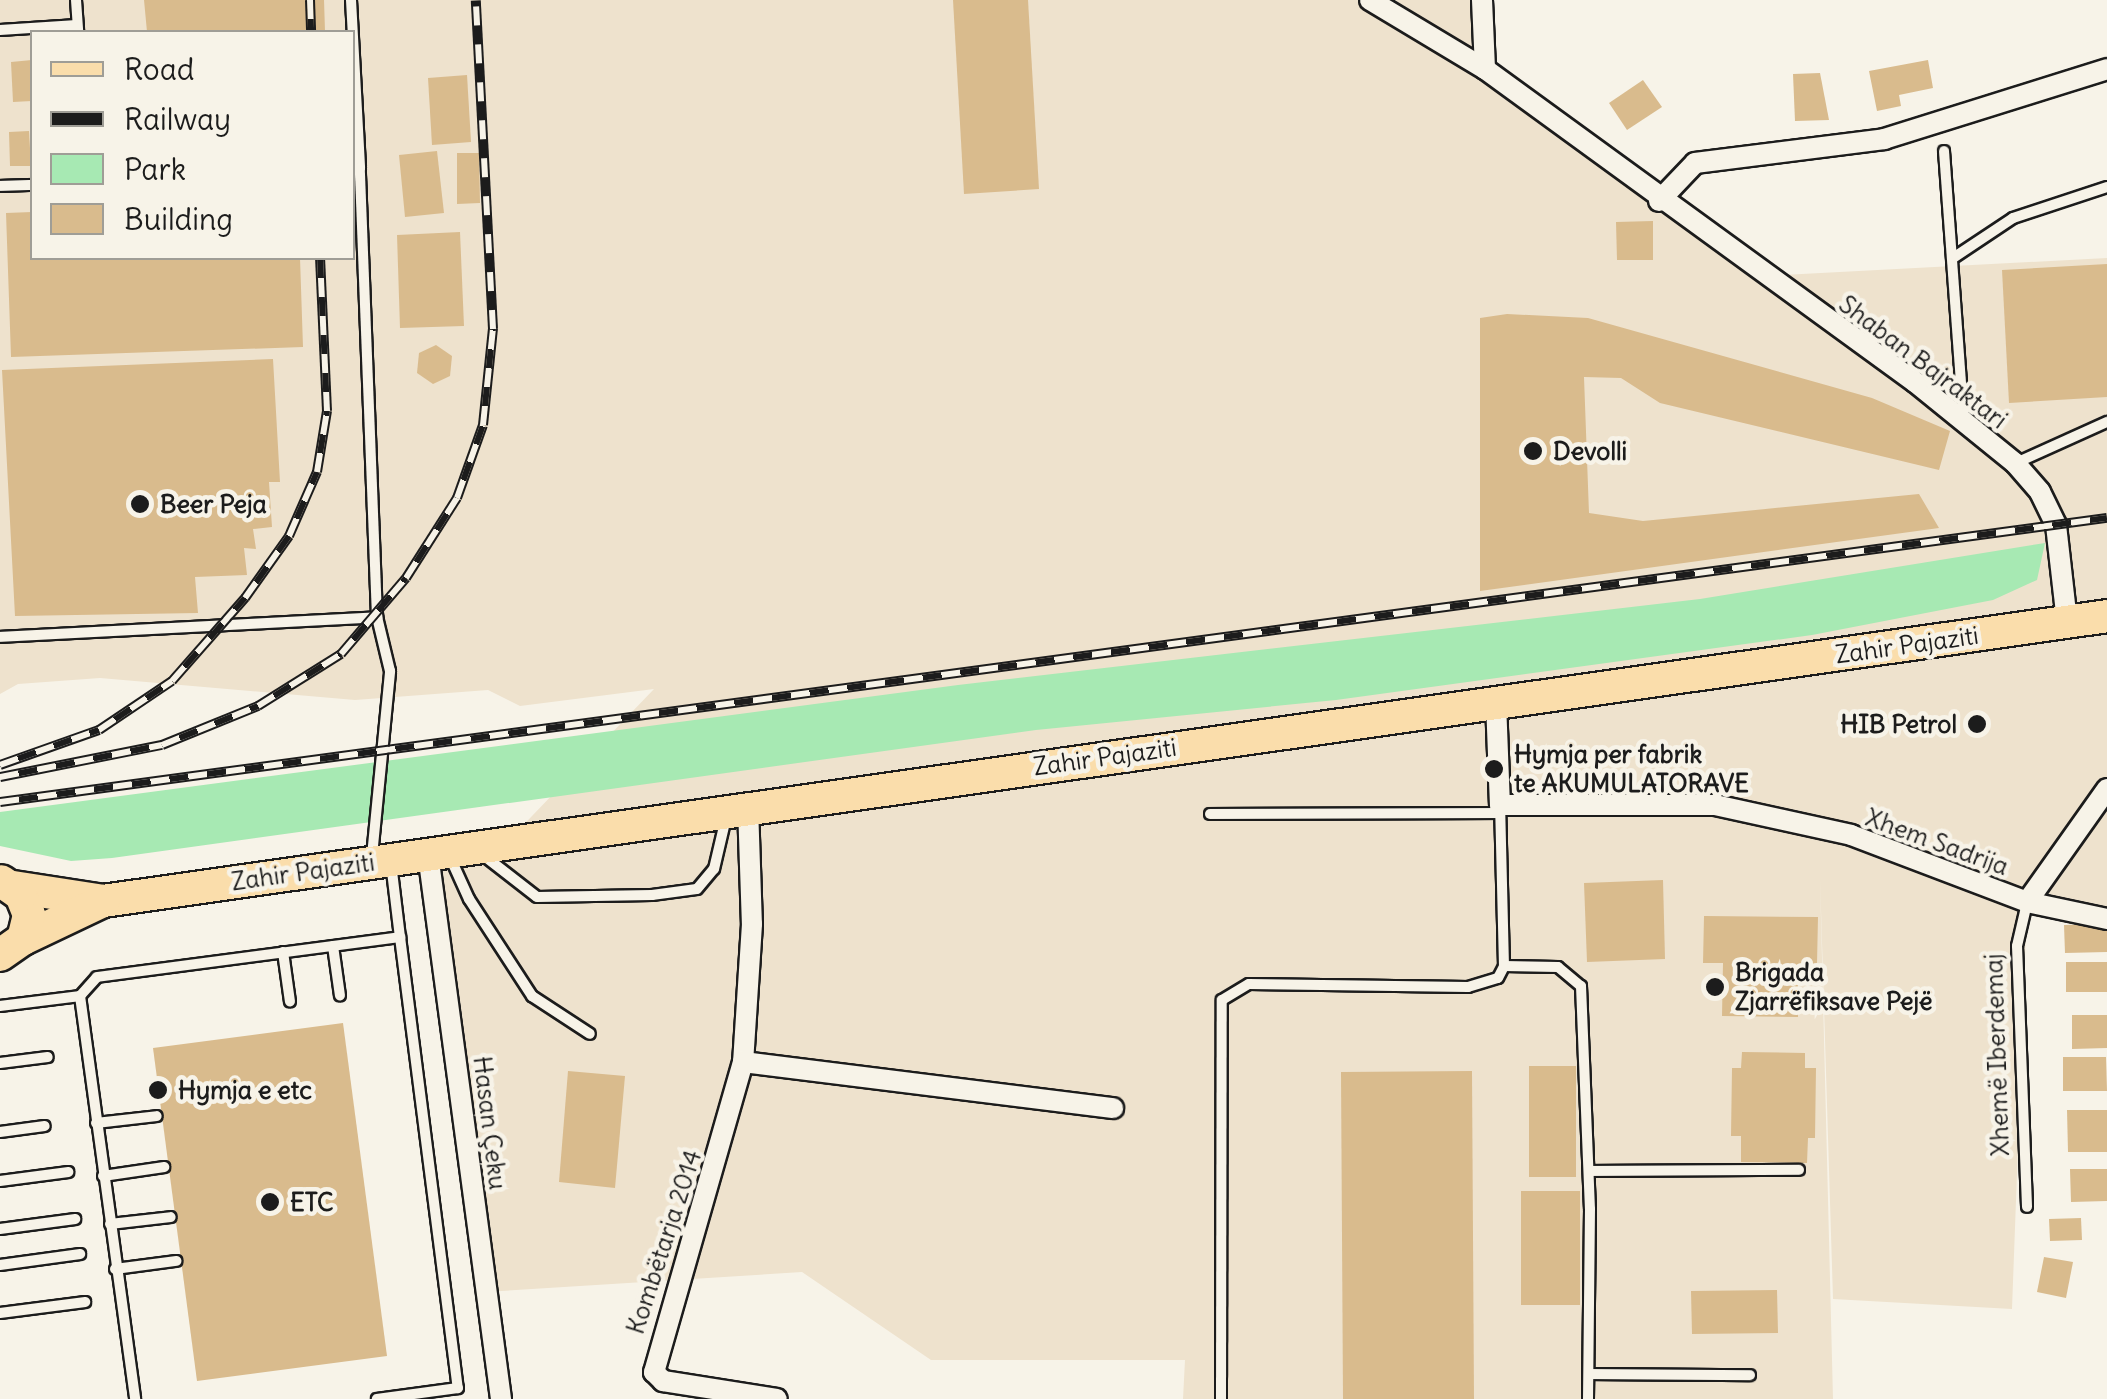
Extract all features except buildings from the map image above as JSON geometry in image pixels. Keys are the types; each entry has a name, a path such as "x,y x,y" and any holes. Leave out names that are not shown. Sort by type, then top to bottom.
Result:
{"main road":[{"name":"Zahir Pajaziti","path":"7,884 103,901 2107,616"},
{"path":"7,884 29,915 11,947"},
{"name":"Zahir Pajaziti","path":"11,947 103,901"}],"street":[{"name":"Shaban Bajraktari","path":"1370,0 1484,69 2015,463 2040,492 2056,525 2067,622"},
{"path":"1482,0 1484,69"},
{"path":"1659,201 1674,178 1695,163 1884,139 2107,69"},
{"path":"1496,702 1500,809"},
{"name":"Xhemë Iberdemaj","path":"2027,902 2107,790"},
{"name":"Xhem Sadrija","path":"1500,809 1716,806 1899,851 2027,902"},
{"name":"Kombëtarja 2014","path":"738,808 752,924 743,1062 654,1372 680,1385 777,1399"},
{"name":"Hasan Çeku","path":"450,851 501,1399"},
{"path":"2027,902 2107,919"},
{"path":"743,1062 1114,1108"}],"lane":[{"path":"0,30 78,29 76,0"},
{"path":"351,0 352,30"},
{"path":"355,134 377,617 390,671 381,861 400,937 458,1388 376,1399"},
{"path":"1944,151 1964,422"},
{"path":"0,186 30,185"},
{"path":"1953,258 2013,218 2107,187"},
{"path":"2015,463 2107,422"},
{"path":"0,637 377,617"},
{"path":"450,851 537,896 652,895 697,888 714,870 738,808"},
{"path":"1210,814 1500,809 1504,966 1486,986 1249,984 1228,992 1220,1012 1221,1399"},
{"path":"450,851 469,899 532,996 590,1034"},
{"name":"Xhemë Iberdemaj","path":"2027,902 2018,946 2027,1207"},
{"path":"0,997 1,1006 80,996 97,977 400,937"},
{"path":"334,946 340,996"},
{"path":"283,952 290,1002"},
{"path":"1504,966 1558,967 1581,986 1589,1171 1588,1399"},
{"path":"80,996 135,1399"},
{"path":"0,1063 48,1056"},
{"path":"96,1123 158,1116"},
{"path":"0,1132 44,1126"},
{"path":"103,1176 164,1168"},
{"path":"1589,1171 1799,1170"},
{"path":"0,1182 68,1172"},
{"path":"110,1224 171,1217"},
{"path":"0,1229 75,1219"},
{"path":"0,1265 80,1254"},
{"path":"115,1268 176,1261"},
{"path":"0,1313 85,1302"},
{"path":"1590,1374 1750,1375"}],"shaded area":[{"path":"0,0 1482,0 1485,69 1763,276 2107,258 2107,919 2027,903 2012,1309 1833,1299 1820,878 1833,1399 1183,1399 1185,1360 931,1360 802,1272 485,1292 428,854 507,842 654,689 520,706 488,690 355,700 100,678 18,684 0,694"}],"green space":[{"path":"2045,543 2037,580 1993,600 1812,635 1336,700 1036,730 112,858 71,861 0,846 0,812 958,685 1700,599"}],"railway":[{"path":"310,0 311,30"},
{"path":"0,777 162,745 258,706 341,654 406,578 457,498 483,425 493,329 476,0"},
{"path":"0,765 99,730 172,681 245,598 289,536 317,472 327,411 320,260"},
{"path":"0,802 2107,518"}],"place":[{"name":"Devolli","path":"1533,451"},
{"name":"Beer Peja","path":"140,504"},
{"name":"HIB Petrol","path":"1977,724"},
{"name":"Hymja per fabrik te AKUMULATORAVE","path":"1494,769"},
{"name":"Brigada Zjarrëfiksave Pejë","path":"1715,987"},
{"name":"Hymja e etc","path":"158,1090"},
{"name":"ETC","path":"270,1202"}]}
